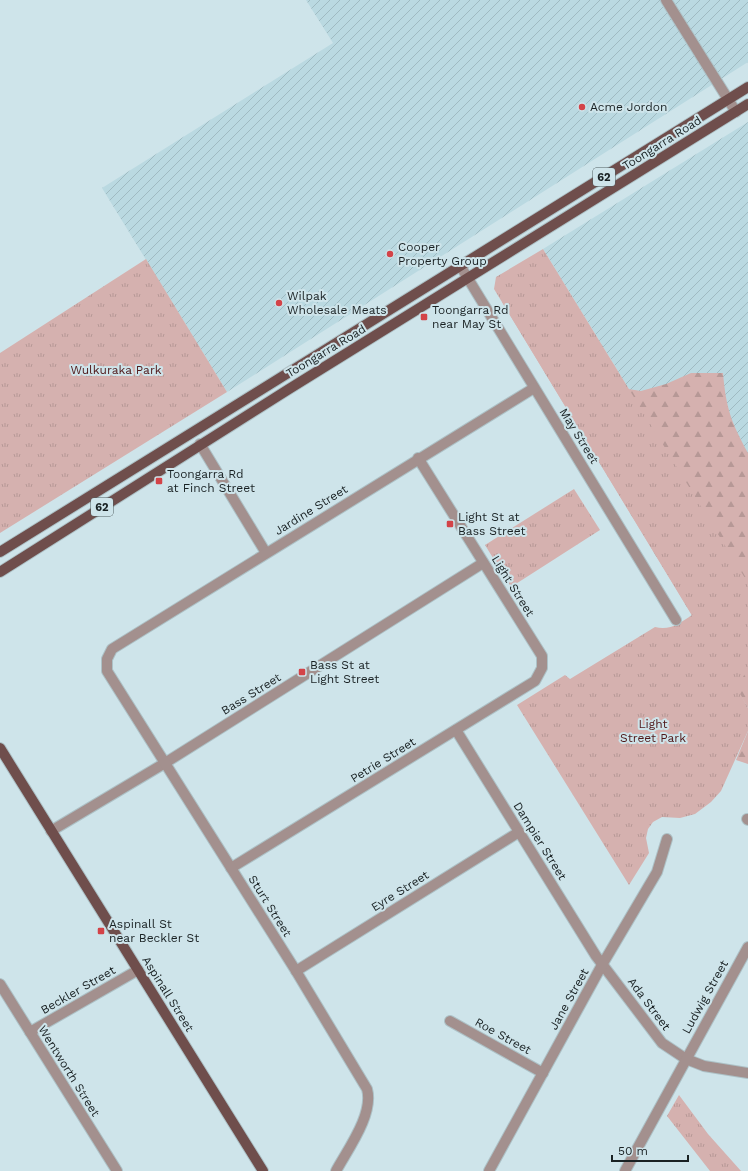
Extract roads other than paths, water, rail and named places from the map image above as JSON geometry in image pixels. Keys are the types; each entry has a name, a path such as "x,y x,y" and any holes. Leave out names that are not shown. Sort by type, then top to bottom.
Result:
{"main road":[{"name":"Toongarra Road","path":"0,552 748,87"},
{"name":"Toongarra Road","path":"0,572 200,444 748,104"},
{"name":"Aspinall Street","path":"0,748 263,1171"}],"street":[{"path":"666,0 736,112"},
{"name":"May Street","path":"460,267 676,620"},
{"name":"Jardine Street","path":"107,659 112,649 418,458 534,388"},
{"path":"200,444 266,553"},
{"name":"Light Street","path":"418,458 542,656 542,668"},
{"name":"Bass Street","path":"52,831 165,764 483,563"},
{"name":"Sturt Street","path":"107,659 108,671 296,971 367,1089 369,1097 366,1116 336,1171"},
{"name":"Petrie Street","path":"231,868 536,681 542,668"},
{"name":"Dampier Street","path":"456,730 602,965"},
{"name":"Eyre Street","path":"296,971 519,832"},
{"name":"Jane Street","path":"489,1171 602,965 657,872 667,839"},
{"name":"Ludwig Street","path":"625,1171 748,947"},
{"name":"Ada Street","path":"602,965 662,1043 686,1059 704,1066 748,1073"},
{"name":"Beckler Street","path":"30,1032 138,970"},
{"name":"Wentworth Street","path":"0,984 117,1171"},
{"name":"Roe Street","path":"450,1022 543,1073"}],"place":[{"name":"Acme Jordon","path":"582,107"},
{"name":"Cooper Property Group","path":"390,254"},
{"name":"Wilpak Wholesale Meats","path":"279,303"},
{"name":"Toongarra Rd near May St","path":"424,317"},
{"name":"Toongarra Rd at Finch Street","path":"159,481"},
{"name":"Light St at Bass Street","path":"450,524"},
{"name":"Bass St at Light Street","path":"302,672"},
{"name":"Aspinall St near Beckler St","path":"101,931"}],"park label":[{"name":"Wulkuraka Park","path":"116,370"},
{"name":"Light Street Park","path":"653,731"}]}
